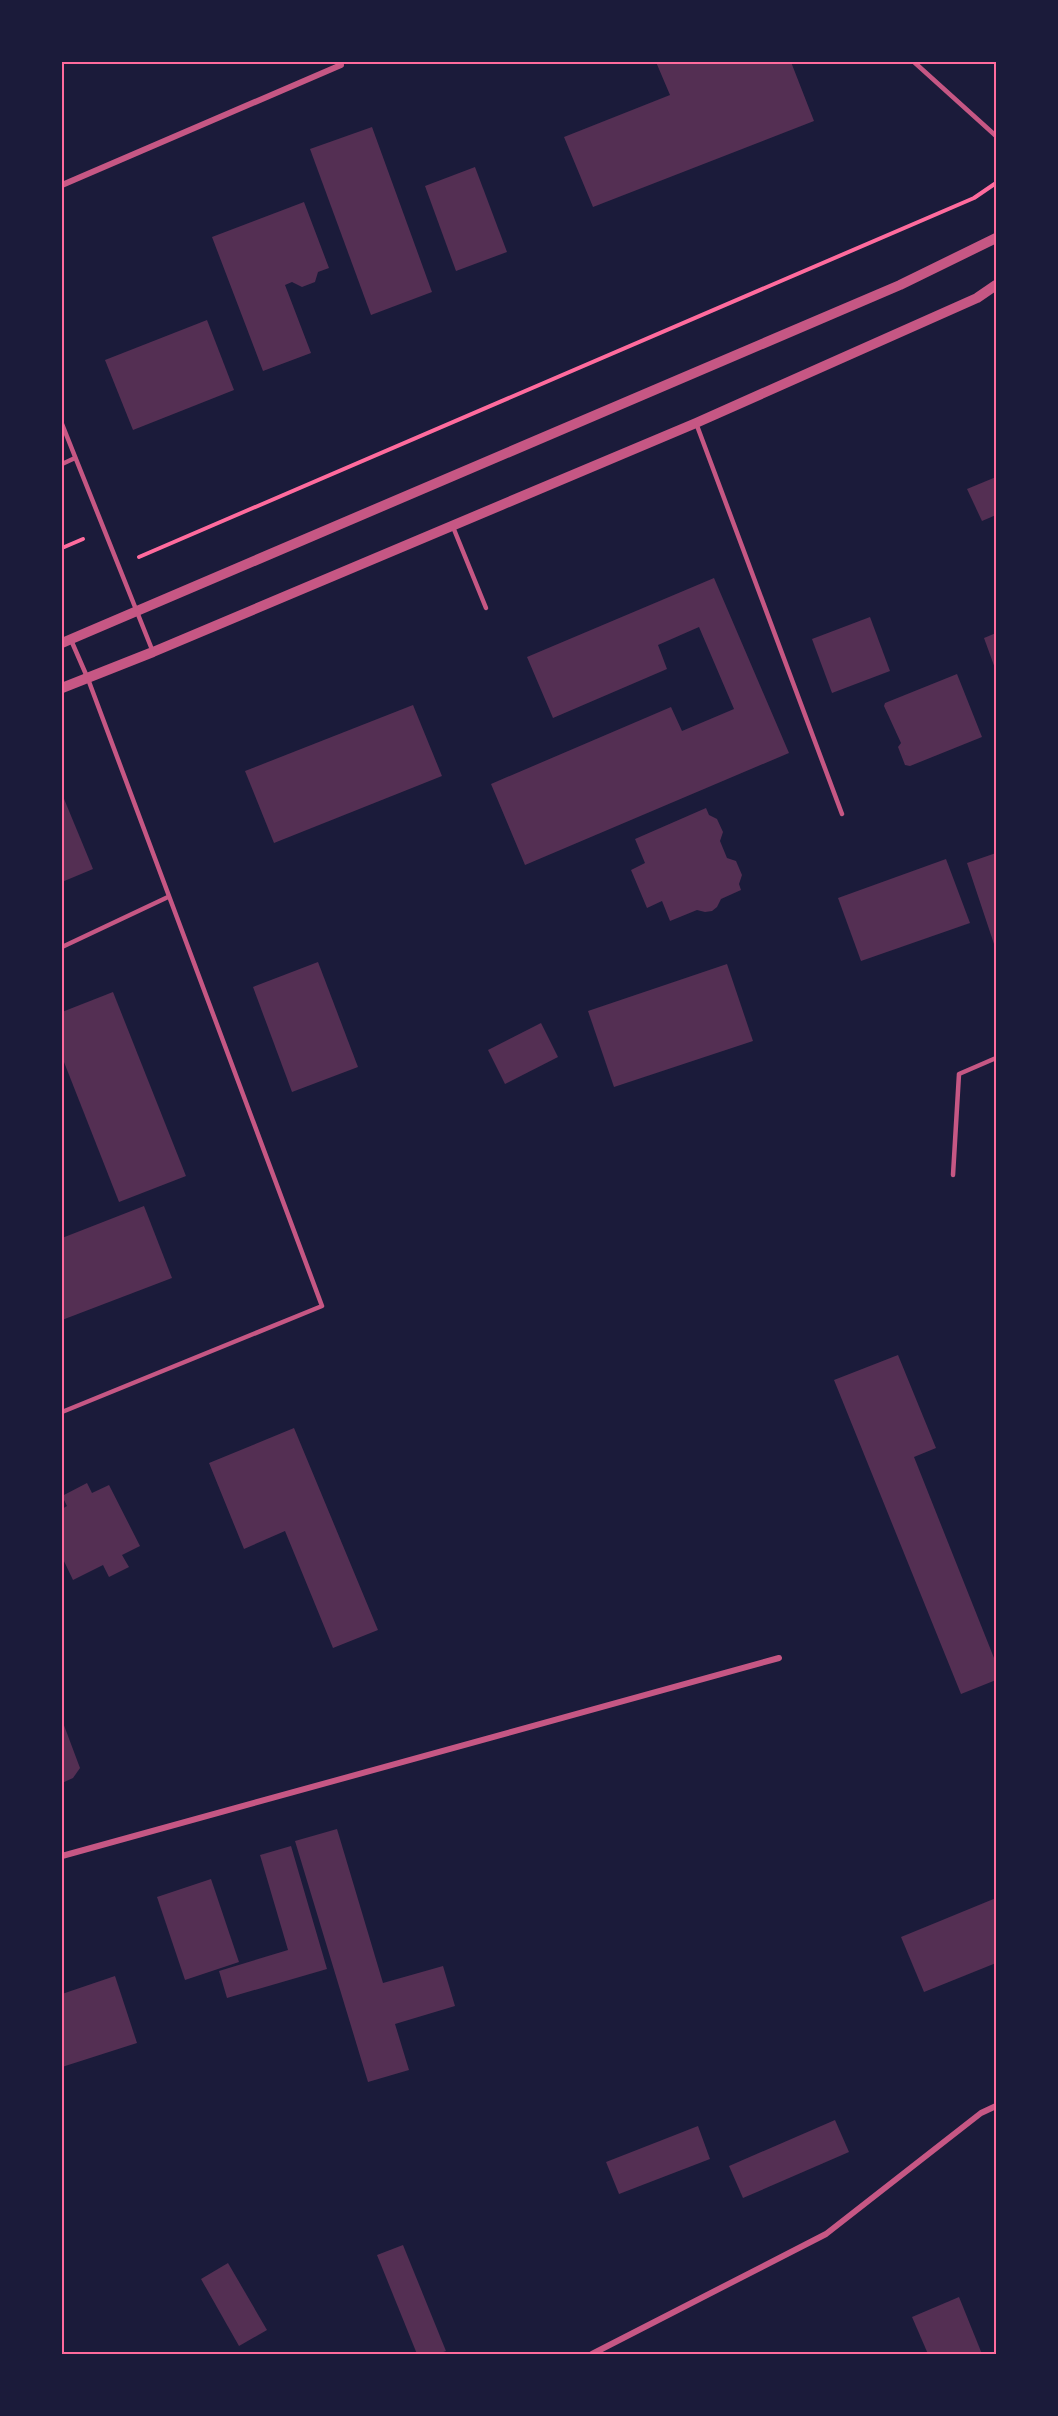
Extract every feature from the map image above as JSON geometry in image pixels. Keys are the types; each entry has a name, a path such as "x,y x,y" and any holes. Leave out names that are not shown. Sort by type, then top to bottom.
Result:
{"street":[{"path":"62,185 341,65 340,62"},
{"path":"66,641 900,285 988,244 996,238"},
{"path":"62,688 153,652 696,423 977,298 996,285"},
{"path":"62,1856 779,1658"},
{"path":"592,2355 826,2234 981,2113 996,2106"}],"lane":[{"path":"914,62 996,136"},
{"path":"696,423 842,814"},
{"path":"62,424 153,652"},
{"path":"62,464 75,458"},
{"path":"453,526 486,608"},
{"path":"62,1412 322,1306 88,679 66,641"},
{"path":"62,947 168,897"},
{"path":"953,1175 959,1074 996,1058"}],"path":[{"path":"117,566 963,202 996,183"}],"building":[{"path":"656,62 791,62 814,121 593,207 564,137 670,95"},
{"path":"372,127 432,292 371,315 310,149"},
{"path":"475,167 507,252 456,271 425,186"},
{"path":"304,202 329,268 318,272 315,282 302,287 292,282 285,285 311,353 263,371 212,237"},
{"path":"207,320 234,390 133,430 105,360"},
{"path":"996,477 996,515 982,521 967,489"},
{"path":"714,578 789,753 525,865 491,784 671,707 682,731 734,709 699,627 658,645 667,669 553,718 527,657"},
{"path":"870,617 890,671 832,693 812,639"},
{"path":"996,633 996,671 984,638"},
{"path":"957,674 982,737 910,766 905,765 898,747 901,743 884,706 885,703"},
{"path":"413,705 442,776 274,843 245,771"},
{"path":"62,794 93,869 62,882"},
{"path":"706,808 709,815 717,819 723,832 720,841 727,858 736,861 742,875 739,884 741,890 721,899 712,911 697,910 670,921 662,901 647,908 631,870 645,863 635,839"},
{"path":"996,853 996,950 967,863"},
{"path":"946,859 970,923 861,961 838,898"},
{"path":"318,962 358,1067 292,1092 253,987"},
{"path":"727,964 753,1041 614,1087 588,1011"},
{"path":"113,992 186,1176 119,1202 62,1057 62,1012"},
{"path":"541,1023 558,1057 505,1084 488,1050"},
{"path":"144,1206 172,1278 62,1320 62,1238"},
{"path":"898,1355 936,1448 914,1457 996,1663 996,1680 961,1694 834,1380"},
{"path":"294,1428 378,1630 333,1648 285,1531 244,1549 209,1463"},
{"path":"87,1483 92,1493 109,1485 140,1546 122,1555 129,1567 109,1577 103,1565 73,1580 62,1557 62,1509 67,1506 62,1496"},
{"path":"62,1720 80,1768 73,1778 62,1783"},
{"path":"337,1829 383,1983 443,1966 455,2006 395,2024 409,2070 368,2082 295,1841"},
{"path":"291,1846 327,1969 227,1998 219,1971 288,1950 260,1855"},
{"path":"211,1879 239,1962 185,1980 157,1897"},
{"path":"996,1898 996,1963 924,1992 901,1937"},
{"path":"115,1976 137,2043 62,2067 62,1994"},
{"path":"835,2120 849,2152 743,2198 729,2166"},
{"path":"698,2126 710,2159 619,2194 606,2162"},
{"path":"403,2245 446,2351 438,2354 417,2354 377,2255"},
{"path":"228,2263 267,2330 239,2346 201,2279"},
{"path":"959,2297 982,2354 928,2354 912,2317"}]}
